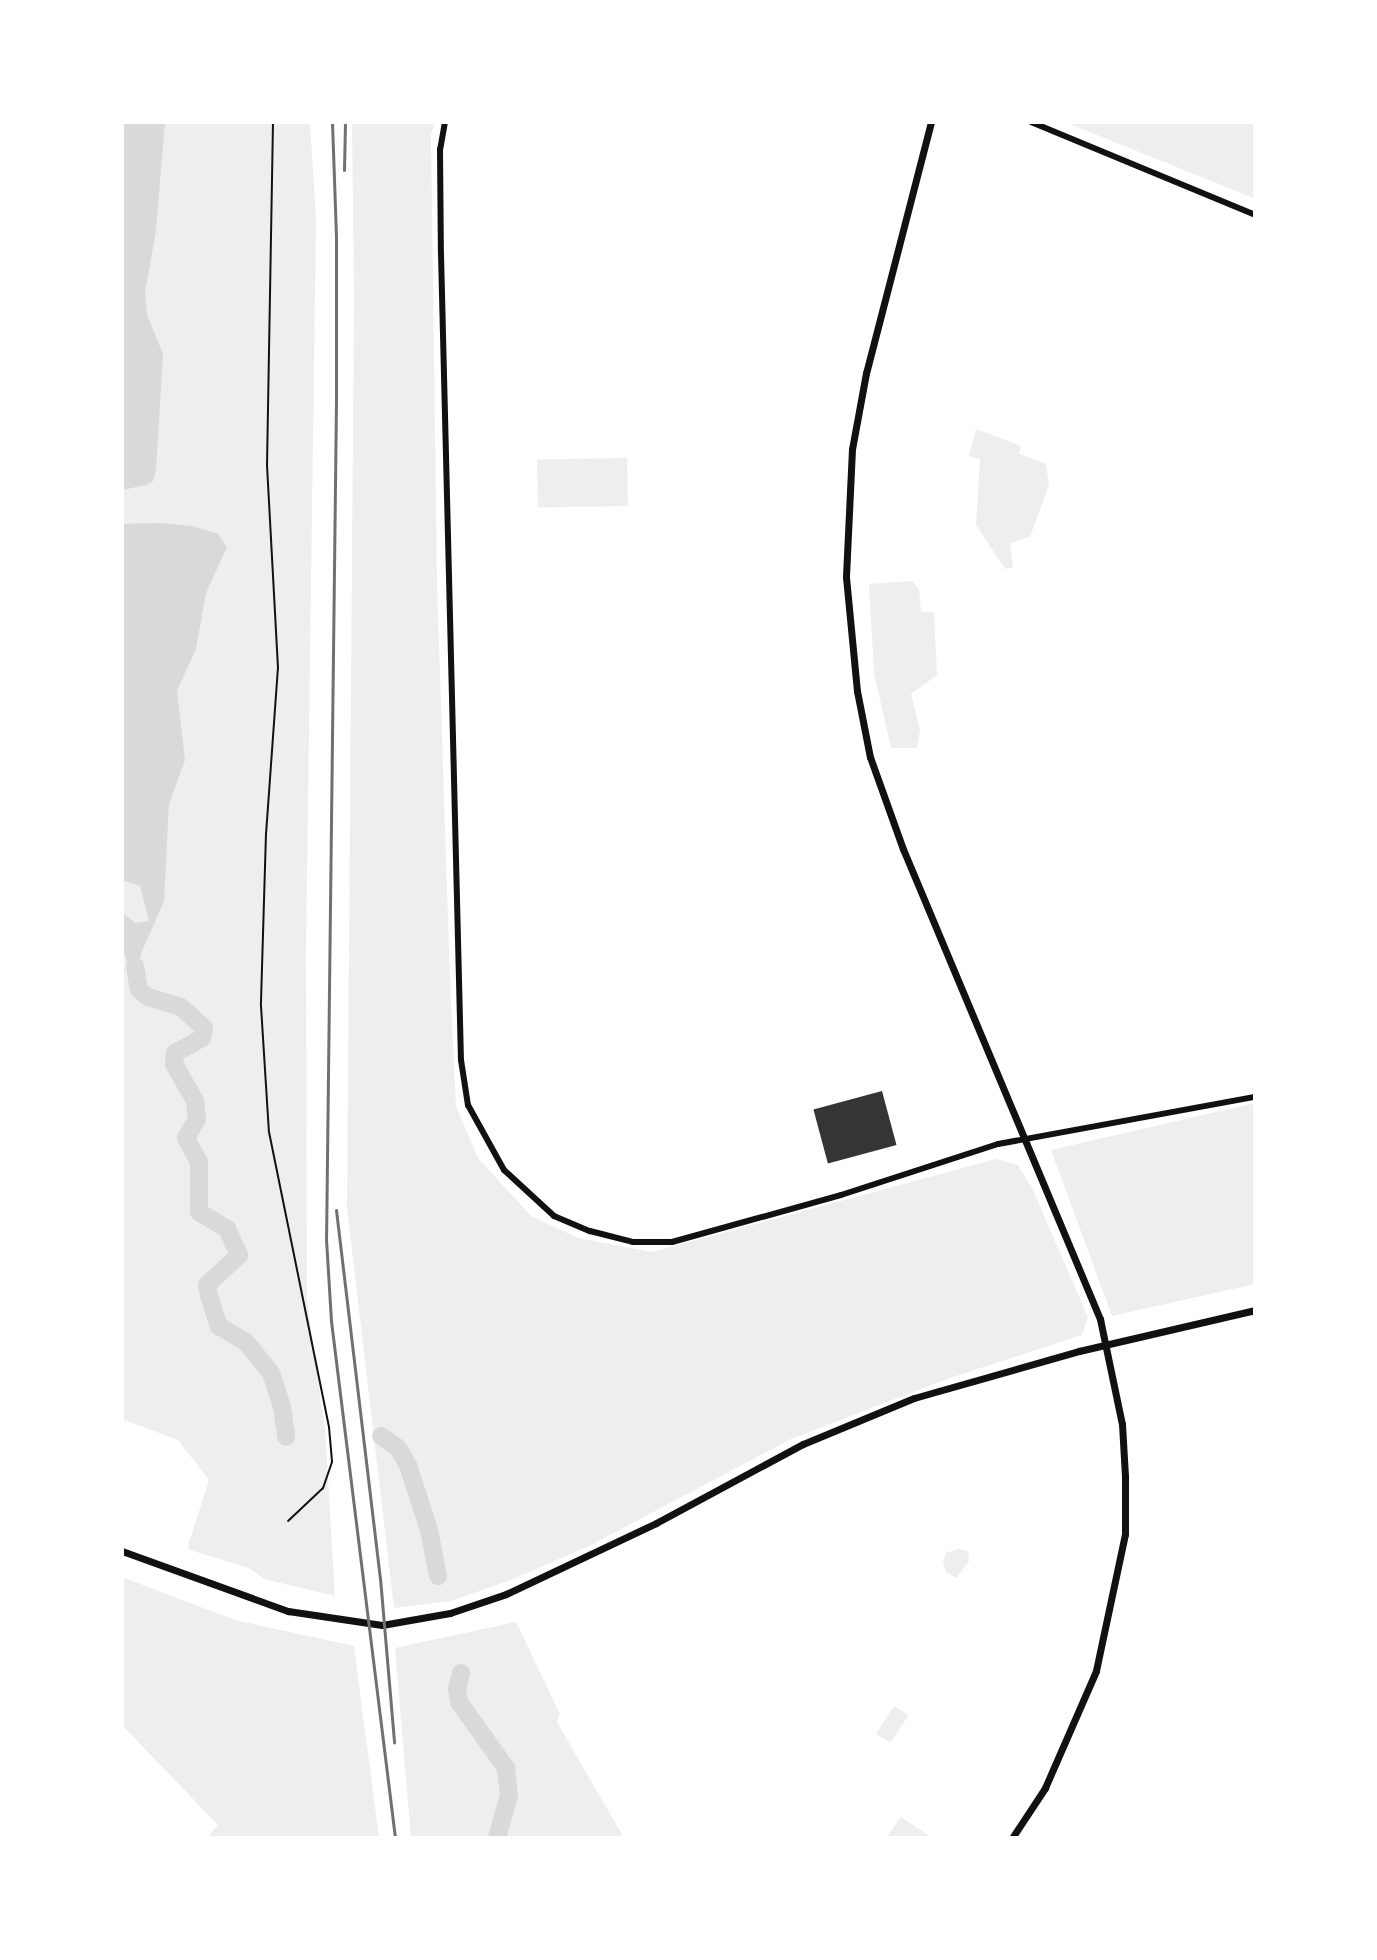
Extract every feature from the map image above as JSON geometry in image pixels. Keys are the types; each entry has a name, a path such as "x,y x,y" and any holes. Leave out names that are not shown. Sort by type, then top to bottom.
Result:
{"street":[{"path":"445,122 440,149 441,268 461,1060 468,1105 504,1170 554,1216 590,1231 651,1243 722,1230 998,1144 1255,1097"},
{"path":"931,122 859,403 852,449 846,577 848,627 867,743 880,788 1024,1139 1076,1256 1107,1344 1122,1424 1125,1476 1125,1534 1113,1604 1096,1671 1045,1788 1012,1838"},
{"path":"1031,122 1255,215"},
{"path":"122,1551 288,1611 382,1625 450,1613 506,1594 656,1523 803,1444 869,1416 962,1382 1255,1310"}],"path":[{"path":"273,122 267,465 278,667 266,833 261,1006 269,1132 305,1325 312,1341 326,1413 332,1462 323,1488 288,1521"}],"shaded area":[{"path":"122,122 310,122 316,218 306,951 307,1300 325,1429 335,1596 264,1579 249,1568 190,1550 188,1546 209,1480 178,1440 122,1419"},
{"path":"122,122 165,122 156,230 145,293 147,315 163,354 156,471 153,481 146,485 122,490"},
{"path":"352,122 435,122 431,134 437,582 450,982 456,1106 478,1158 531,1216 578,1238 652,1252 996,1159 1018,1165 1032,1188 1088,1317 1082,1335 947,1379 791,1439 593,1544 511,1580 451,1601 394,1608 347,1208 354,299"},
{"path":"1065,122 1255,122 1255,199 1251,197"},
{"path":"976,429 1021,446 1019,454 1046,464 1049,485 1030,537 1010,543 1013,567 1005,569 976,525 980,459 969,456"},
{"path":"627,458 628,506 538,508 537,460"},
{"path":"122,524 192,526 218,534 227,547 206,593 196,649 177,691 185,760 169,804 164,901 142,951 137,968 139,990 136,990 122,946 122,912 135,923 149,921 140,886 122,880"},
{"path":"912,581 919,589 921,612 934,612 937,675 911,694 920,730 917,748 891,748 874,673 869,584"},
{"path":"1255,1103 1255,1284 1112,1316 1051,1150"},
{"path":"958,1549 968,1551 969,1561 956,1578 946,1572 943,1562 946,1553"},
{"path":"122,1577 235,1620 354,1646 379,1838 207,1838 218,1825 122,1725"},
{"path":"516,1622 560,1714 557,1722 624,1838 411,1838 395,1648"},
{"path":"894,1706 908,1715 890,1743 876,1734"},
{"path":"901,1817 932,1838 886,1838"}],"building":[{"path":"882,1091 896,1145 828,1163 813,1109"}],"waterway":[{"path":"135,966 139,990 148,997 181,1007 204,1028 202,1038 175,1053 174,1064 195,1101 197,1119 186,1138 199,1162 199,1212 227,1229 239,1255 207,1285 209,1296 219,1326 246,1342 271,1373 282,1407 286,1437"},
{"path":"381,1436 398,1448 408,1465 429,1530 438,1576"},
{"path":"461,1673 457,1689 459,1702 506,1768 509,1795 497,1838"}],"railway":[{"path":"332,122 336,401 326,1239 331,1321 395,1838"},
{"path":"344,170 345,122"},
{"path":"336,1210 380,1578 394,1742"}]}
